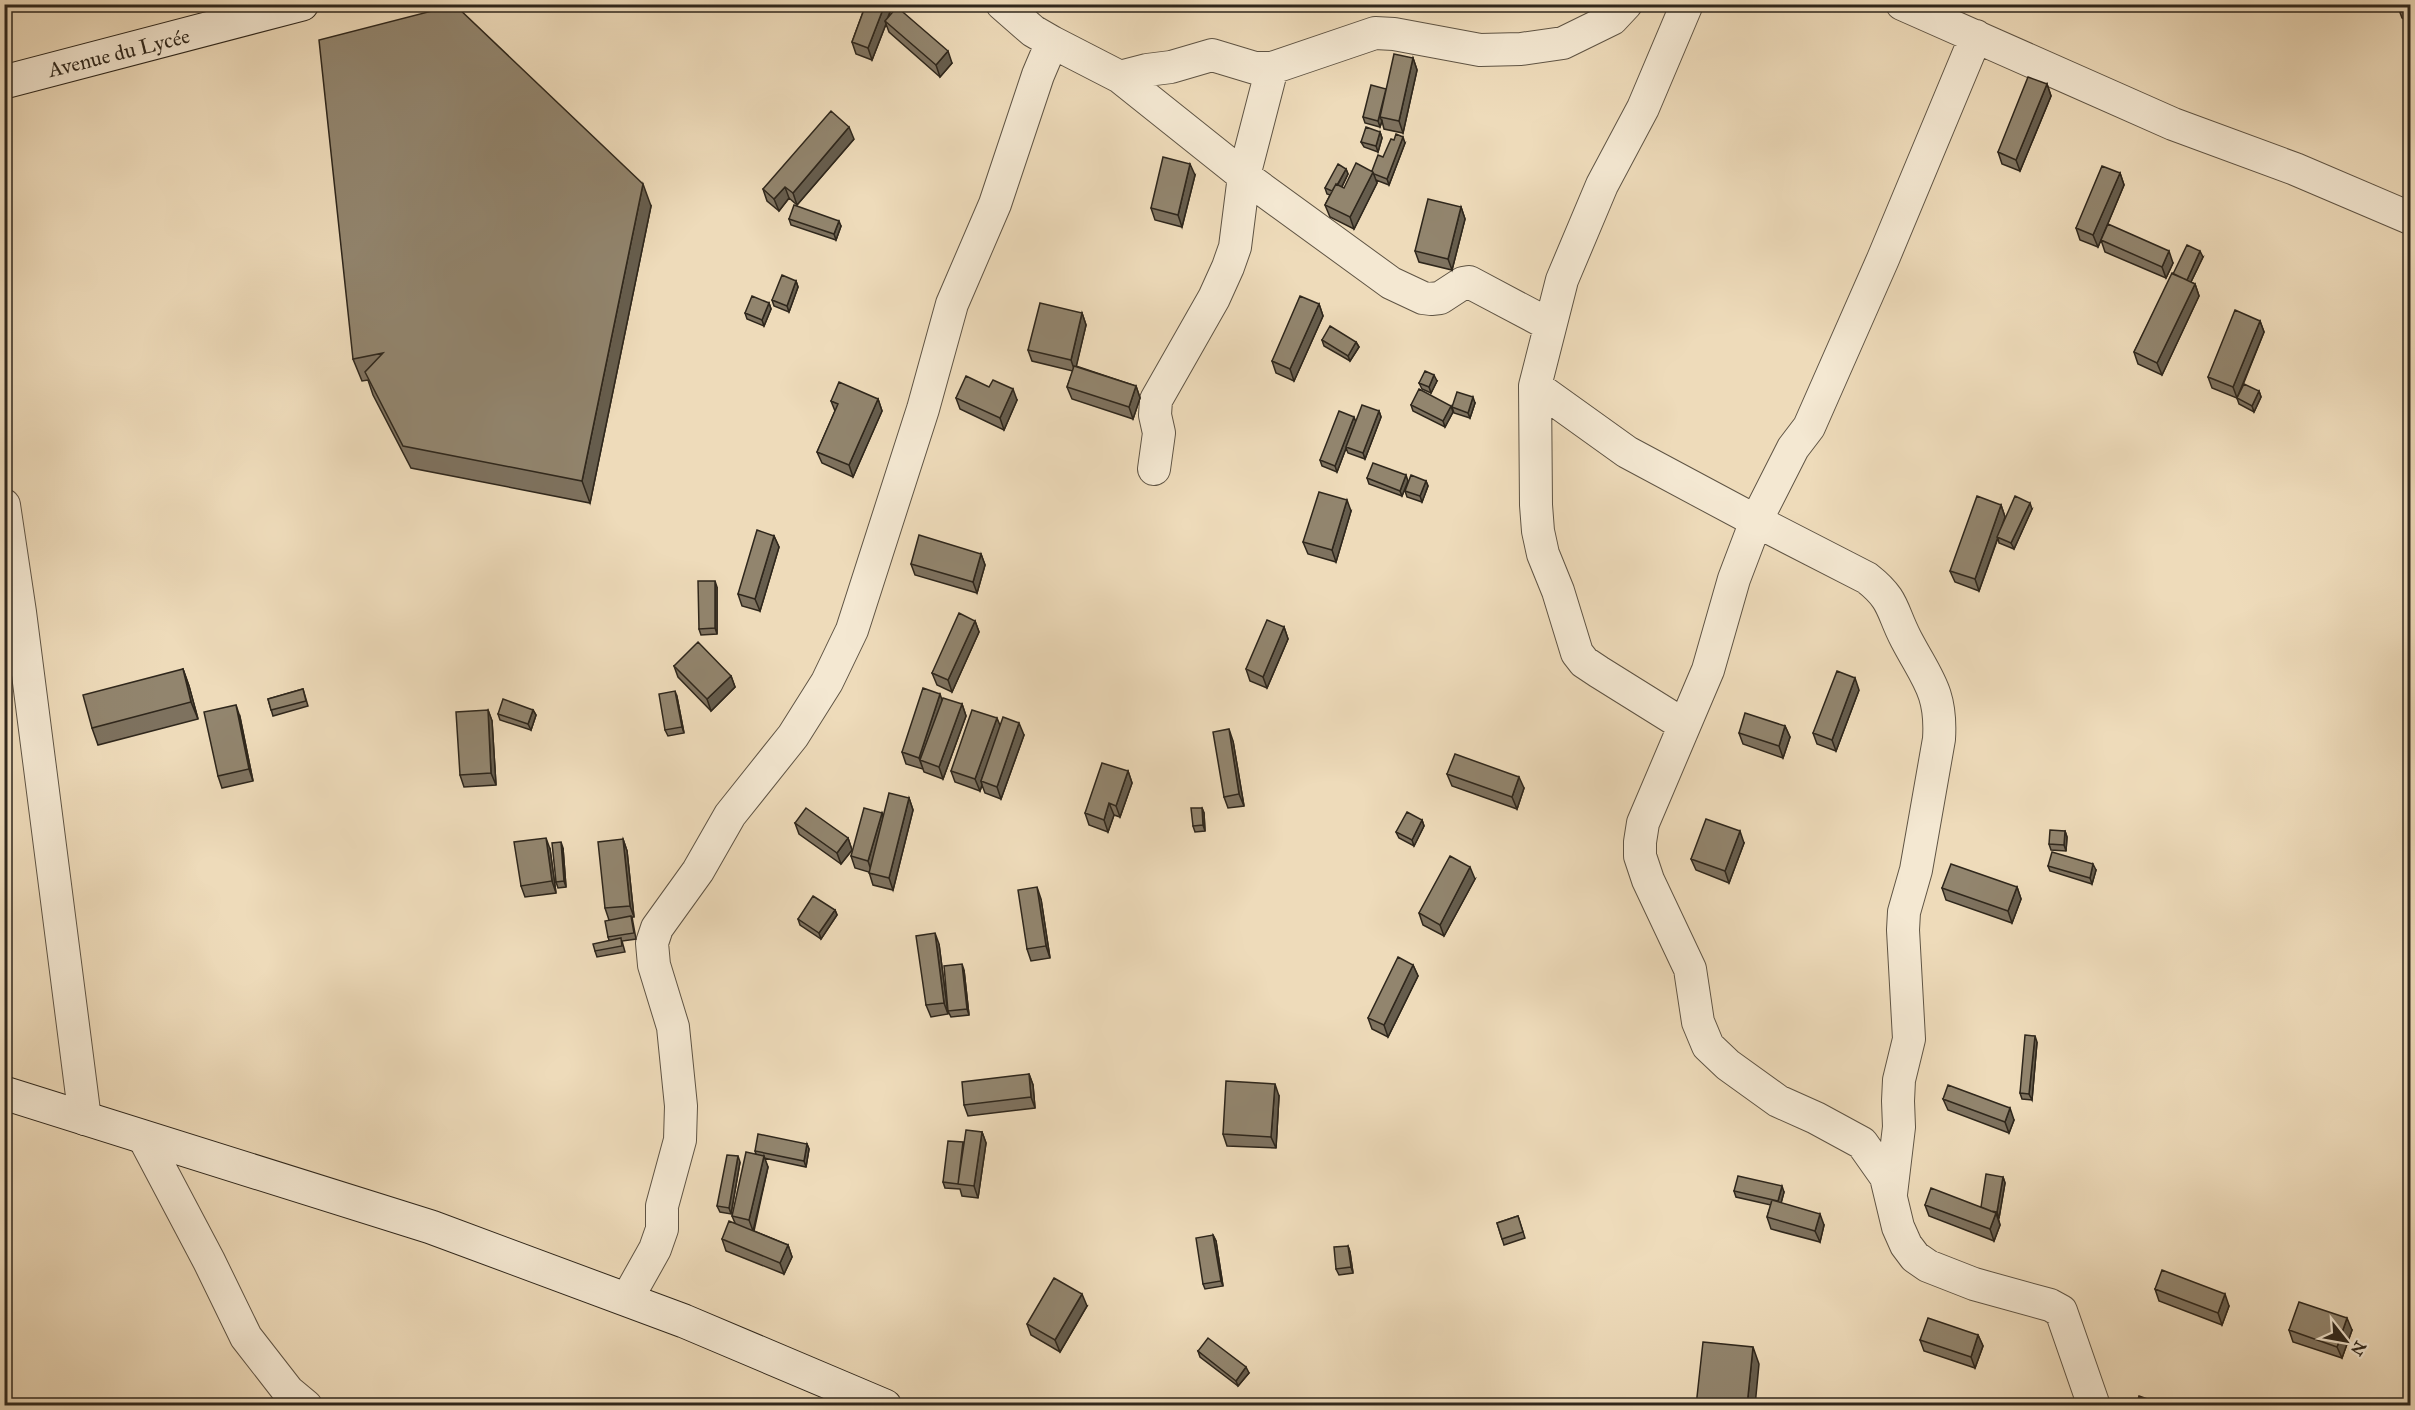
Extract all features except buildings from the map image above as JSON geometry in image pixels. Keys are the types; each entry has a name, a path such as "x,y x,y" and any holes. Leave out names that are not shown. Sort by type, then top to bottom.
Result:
{"main road":[{"name":"Avenue du Lycée","path":"4,82 302,4"},
{"path":"4,1094 430,1227 684,1321 885,1406"}],"street":[{"path":"1002,4 1033,31 1120,77 1244,176 1324,236 1402,288 1431,299 1440,298 1463,283 1469,282 1550,325"},
{"path":"1120,77 1172,67 1212,55 1255,68 1272,68 1375,33 1394,34 1480,50 1521,49 1563,43 1612,20 1626,4"},
{"path":"1684,725 1584,662 1577,653 1558,591 1543,554 1538,531 1535,386 1562,280 1602,185 1643,108 1687,4"},
{"path":"1902,4 2173,124 2295,169 2410,218"},
{"path":"1976,36 1883,259 1809,427 1793,448 1756,521 1734,579 1708,670 1643,823 1640,856 1648,880 1690,969 1698,1022 1708,1046 1728,1065 1778,1101 1862,1143 1886,1177 1898,1227 1906,1245 1915,1257 1928,1266 1974,1284 2050,1305 2061,1311 2094,1406"},
{"path":"627,1299 655,1249 662,1229 662,1206 680,1140 681,1106 673,1027 654,965 652,943 657,928 698,871 730,815 793,736 827,682 852,630 922,409 952,304 995,204 1038,75 1052,42"},
{"path":"1154,469 1159,433 1155,415 1156,400 1214,298 1235,247 1244,176 1272,68"},
{"path":"1535,386 1627,452 1867,578 1881,588 1893,606 1906,638 1930,680 1937,699 1940,739 1916,870 1904,912 1909,1039 1899,1080 1899,1127 1891,1194"},
{"path":"4,505 20,612 85,1119"},
{"path":"144,1138 246,1337 288,1391 306,1406"}]}
